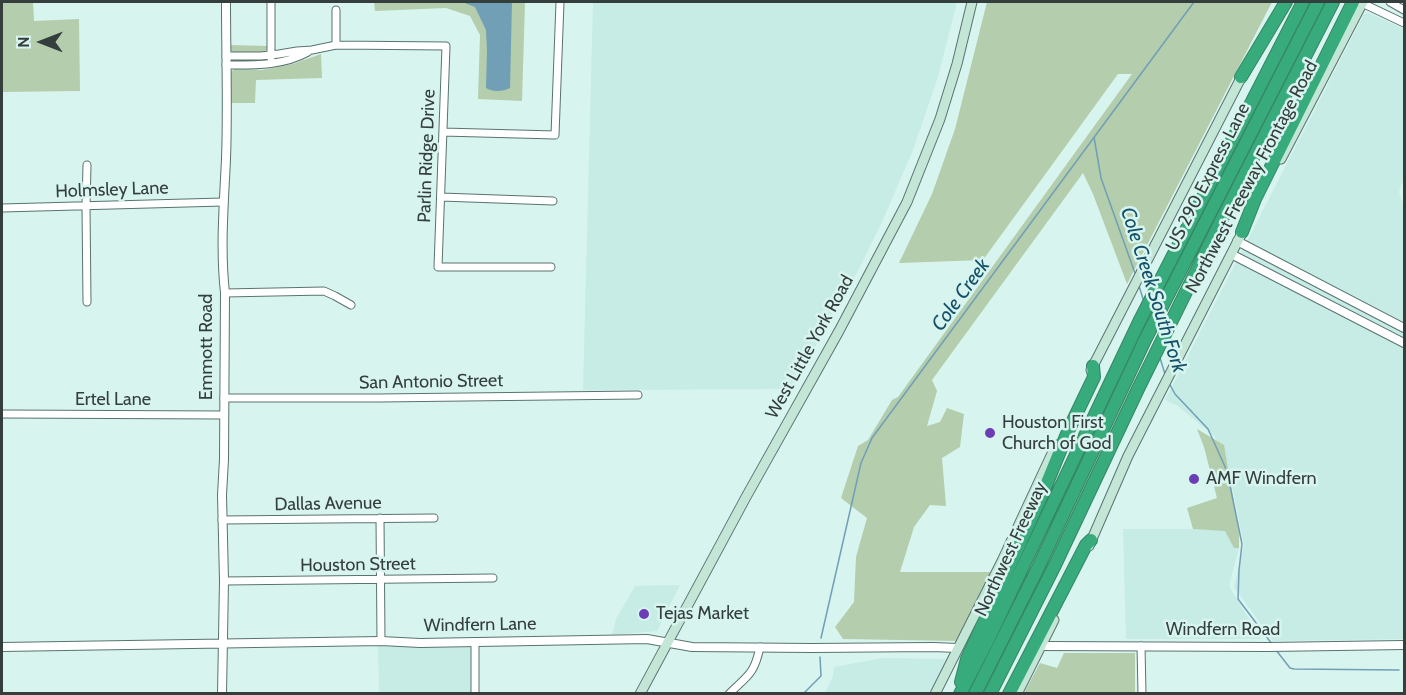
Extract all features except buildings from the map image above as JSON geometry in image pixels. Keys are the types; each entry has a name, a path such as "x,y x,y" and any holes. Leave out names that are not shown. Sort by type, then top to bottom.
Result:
{"highway":[{"path":"1241,77 1286,2"},
{"name":"Northwest Freeway","path":"959,693 988,640 1139,322 1303,2"},
{"name":"US 290 Express Lane","path":"975,693 1037,570 1145,340 1318,2"},
{"path":"990,693 1055,565 1221,220 1333,2"},
{"path":"1239,237 1255,199 1359,2"},
{"path":"959,693 967,659 1094,377 1093,366"},
{"path":"1009,693 1086,545 1092,540"}],"main road":[{"name":"West Little York Road","path":"640,693 839,331 907,202 940,119 957,64 972,2"},
{"path":"935,693 1007,552 1093,366 1280,2"},
{"name":"Northwest Freeway Frontage Road","path":"1017,693 1073,581 1128,456 1239,237"}],"street":[{"name":"Emmott Road","path":"222,693 225,293 223,201 226,158 226,2"},
{"path":"271,2 270,55 272,64"},
{"path":"443,132 555,135 560,2"},
{"path":"1359,2 1404,23"},
{"path":"1390,2 1404,10"},
{"path":"226,60 336,45 336,10"},
{"name":"Parlin Ridge Drive","path":"336,45 446,45 438,267 551,267"},
{"path":"226,60 272,64 298,58 312,50"},
{"path":"87,165 87,302"},
{"path":"441,197 553,201"},
{"name":"Holmsley Lane","path":"2,208 223,201"},
{"path":"1239,237 1315,282 1404,328"},
{"path":"1231,254 1404,343"},
{"path":"1308,294 1315,282"},
{"path":"225,293 324,291 351,305"},
{"path":"1384,333 1390,320"},
{"name":"San Antonio Street","path":"224,398 638,395"},
{"name":"Ertel Lane","path":"2,414 224,415"},
{"path":"380,518 381,641"},
{"name":"Dallas Avenue","path":"222,520 434,518"},
{"name":"Houston Street","path":"224,581 493,578"},
{"name":"Windfern Lane","path":"2,647 647,639 692,647 958,648"},
{"path":"475,642 476,693"},
{"name":"Windfern Road","path":"1041,646 1404,645"},
{"path":"1141,646 1142,693"},
{"path":"729,693 752,672 760,647"}],"shaded area":[{"path":"2,2 33,2 34,21 79,19 80,91 2,92"},
{"path":"374,2 525,2 522,101 478,99 480,35 470,16 446,8 375,11"},
{"path":"593,2 957,2 938,77 913,150 858,271 791,389 583,390"},
{"path":"987,2 1272,2 1127,284 1083,173 932,380 937,391 927,426 940,422 947,408 964,414 960,447 942,458 946,506 930,505 914,527 900,572 993,572 960,641 843,639 835,627 854,602 856,557 867,518 841,498 858,446 868,440 892,400 898,397 1132,74 1118,74 983,260 899,263 932,194 955,129"},
{"path":"1369,13 1404,29 1404,180 1399,192 1404,203 1404,639 1273,641 1234,587 1244,545 1228,466 1215,437 1178,406 1165,400 1364,14"},
{"path":"229,45 267,46 267,49 263,54 234,53 228,48"},
{"path":"321,54 322,78 256,80 255,103 232,103 226,97 228,74 236,68 262,70 293,64"},
{"path":"1197,429 1224,445 1239,532 1239,548 1234,548 1225,531 1193,529 1187,508 1217,498"},
{"path":"1123,529 1225,530 1234,548 1239,548 1229,586 1261,639 1126,639"},
{"path":"680,585 657,631 612,635 616,619 635,586"},
{"path":"468,644 474,648 474,693 379,693 378,646"},
{"path":"1064,653 1135,653 1135,693 1024,693 1040,663 1057,668"},
{"path":"883,658 946,659 929,693 825,693 833,676 834,667"}],"water":[{"path":"462,2 512,2 510,88 498,91 486,88 486,30 475,7"}],"waterway":[{"name":"Cole Creek","path":"821,638 861,463 872,438 1194,2"},
{"name":"Cole Creek South Fork","path":"1094,137 1101,178 1136,276"},
{"name":"Cole Creek South Fork","path":"1139,286 1144,302"},
{"name":"Cole Creek South Fork","path":"1160,358 1165,374"},
{"name":"Cole Creek South Fork","path":"1169,383 1175,394 1208,429 1227,471 1242,544 1238,599 1272,644"},
{"name":"Cole Creek South Fork","path":"1276,650 1290,668 1294,669 1399,670"},
{"name":"Cole Creek","path":"803,694 821,676 820,657"}],"place":[{"name":"Houston First Church of God","path":"990,433"},
{"name":"AMF Windfern","path":"1194,479"},
{"name":"Tejas Market","path":"644,614"}]}
